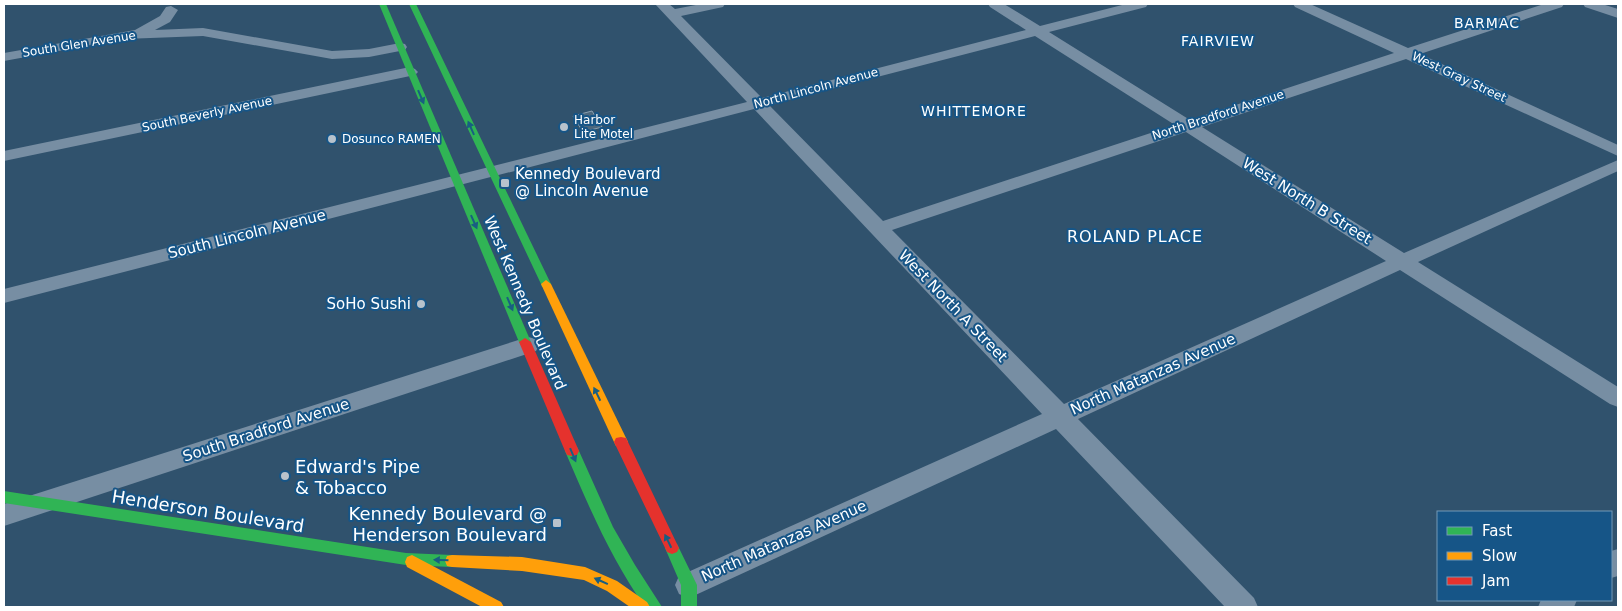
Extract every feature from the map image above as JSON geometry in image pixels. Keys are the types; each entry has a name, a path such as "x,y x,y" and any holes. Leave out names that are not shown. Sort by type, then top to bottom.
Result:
{"main road":[{"name":"West Kennedy Boulevard","path":"382,4 600,518 636,583 654,607"},
{"name":"West Kennedy Boulevard","path":"412,4 689,596"},
{"name":"Henderson Boulevard","path":"4,497 406,559 522,564 585,574 612,586 642,607"},
{"name":"Henderson Boulevard","path":"406,559 496,607"}],"street":[{"path":"667,9 718,4"},
{"name":"West North B Street","path":"995,4 1618,398"},
{"name":"North Lincoln Avenue","path":"491,172 1141,4"},
{"name":"West Gray Street","path":"1300,4 1618,150"},
{"name":"North Bradford Avenue","path":"880,228 1557,4"},
{"path":"1590,4 1618,14"},
{"path":"124,35 155,25 165,19 171,7 183,22 203,32"},
{"name":"West North A Street","path":"667,9 1244,607"},
{"name":"South Glen Avenue","path":"4,57 124,35 203,32 332,55 369,53 400,47"},
{"name":"South Glen Avenue","path":"332,55 345,61 354,69 359,82"},
{"name":"South Beverly Avenue","path":"4,156 410,72"},
{"name":"North Matanzas Avenue","path":"689,596 1060,416 1618,165"},
{"name":"South Lincoln Avenue","path":"4,296 491,172"},
{"name":"South Bradford Avenue","path":"4,515 528,345"}],"building":[{"path":"592,111 602,127 583,132 573,116"}],"traffic: fast":[{"path":"382,4 525,342"},
{"path":"412,4 546,284"},
{"path":"572,451 618,551 654,607"},
{"path":"4,497 406,559 452,561"},
{"path":"672,548 689,585 689,607"}],"traffic: slow":[{"path":"546,284 621,442"},
{"path":"452,561 522,564 585,574 612,586 642,607"},
{"path":"412,562 496,607"}],"traffic: jam":[{"path":"525,342 572,451"},
{"path":"621,442 672,548"}],"place":[{"name":"Harbor Lite Motel","path":"564,127"},
{"name":"Dosunco RAMEN","path":"332,139"},
{"name":"Kennedy Boulevard @ Lincoln Avenue","path":"505,183"},
{"name":"SoHo Sushi","path":"421,304"},
{"name":"Edward's Pipe & Tobacco","path":"285,476"},
{"name":"Kennedy Boulevard @ Henderson Boulevard","path":"557,523"}],"district":[{"name":"BARMAC","path":"1487,23"},
{"name":"FAIRVIEW","path":"1218,41"},
{"name":"WHITTEMORE","path":"974,111"},
{"name":"ROLAND PLACE","path":"1135,236"}]}
